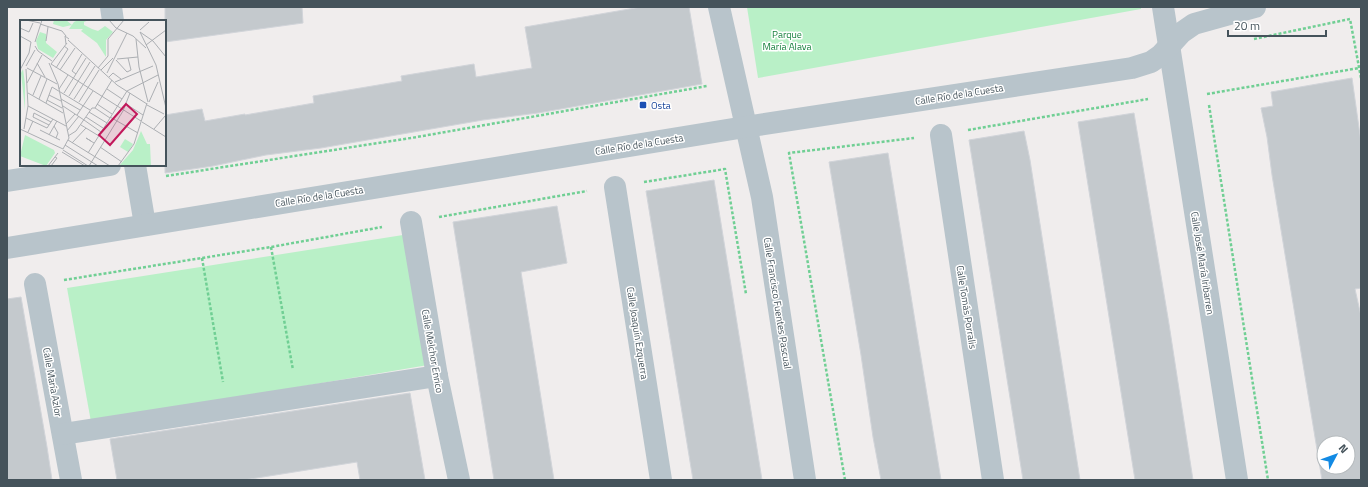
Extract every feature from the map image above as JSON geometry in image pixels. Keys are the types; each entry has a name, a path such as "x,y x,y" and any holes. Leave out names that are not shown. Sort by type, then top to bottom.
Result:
{"street":[{"path":"111,7 113,20"},
{"name":"Calle Francisco Fuentes Pascual","path":"719,7 762,197 805,480"},
{"name":"Calle José María Iribarren","path":"1163,7 1237,480"},
{"name":"Calle Río de la Cuesta","path":"7,248 745,127 1132,68 1151,62 1161,55 1181,33 1194,24 1255,7"},
{"name":"Calle Tomás Porralis","path":"941,135 993,480"},
{"path":"7,181 104,166"},
{"path":"135,166 145,225"},
{"name":"Calle Joaquín Ezquerra","path":"615,187 661,480"},
{"name":"Calle Melchor Enrico","path":"411,222 437,376 459,480"},
{"name":"Calle María Azlor","path":"35,284 71,480"},
{"path":"63,434 437,376"}],"path":[{"path":"1252,39 1350,19 1361,78"},
{"path":"1206,87 1207,94 1359,68"},
{"path":"162,177 417,137 707,87 706,80"},
{"path":"845,480 789,153 941,135 1148,99 1149,106"},
{"path":"1209,102 1268,480"},
{"path":"35,284 271,247 725,169"},
{"path":"271,247 298,398"},
{"path":"202,258 227,408"}],"green space":[{"name":"Parque María Alava","path":"747,7 1141,7 1141,9 758,78"},
{"path":"403,235 428,365 91,422 67,288"}],"building":[{"path":"165,7 302,7 303,23 166,42"},
{"path":"641,7 689,7 702,84 538,113 483,120 165,173 166,115 202,109 205,121 245,115 314,103 313,96 402,81 401,76 474,64 476,77 532,68 525,27"},
{"path":"1352,78 1361,142 1361,288 1355,289 1361,316 1361,480 1322,480 1321,475 1356,475 1356,435 1316,435 1316,443 1267,137 1261,108 1273,106 1271,92"},
{"path":"1134,113 1193,480 1135,480 1078,122"},
{"path":"1024,131 1030,160 1080,480 1023,480 969,140"},
{"path":"888,153 941,480 881,480 873,437 829,162"},
{"path":"714,180 762,480 693,480 646,191"},
{"path":"557,206 567,263 521,272 554,480 494,480 453,222"},
{"path":"21,297 52,480 7,480 7,299"},
{"path":"410,393 425,480 360,480 357,462 244,480 117,480 110,439"}],"place":[{"name":"Osta","path":"643,105"}]}
